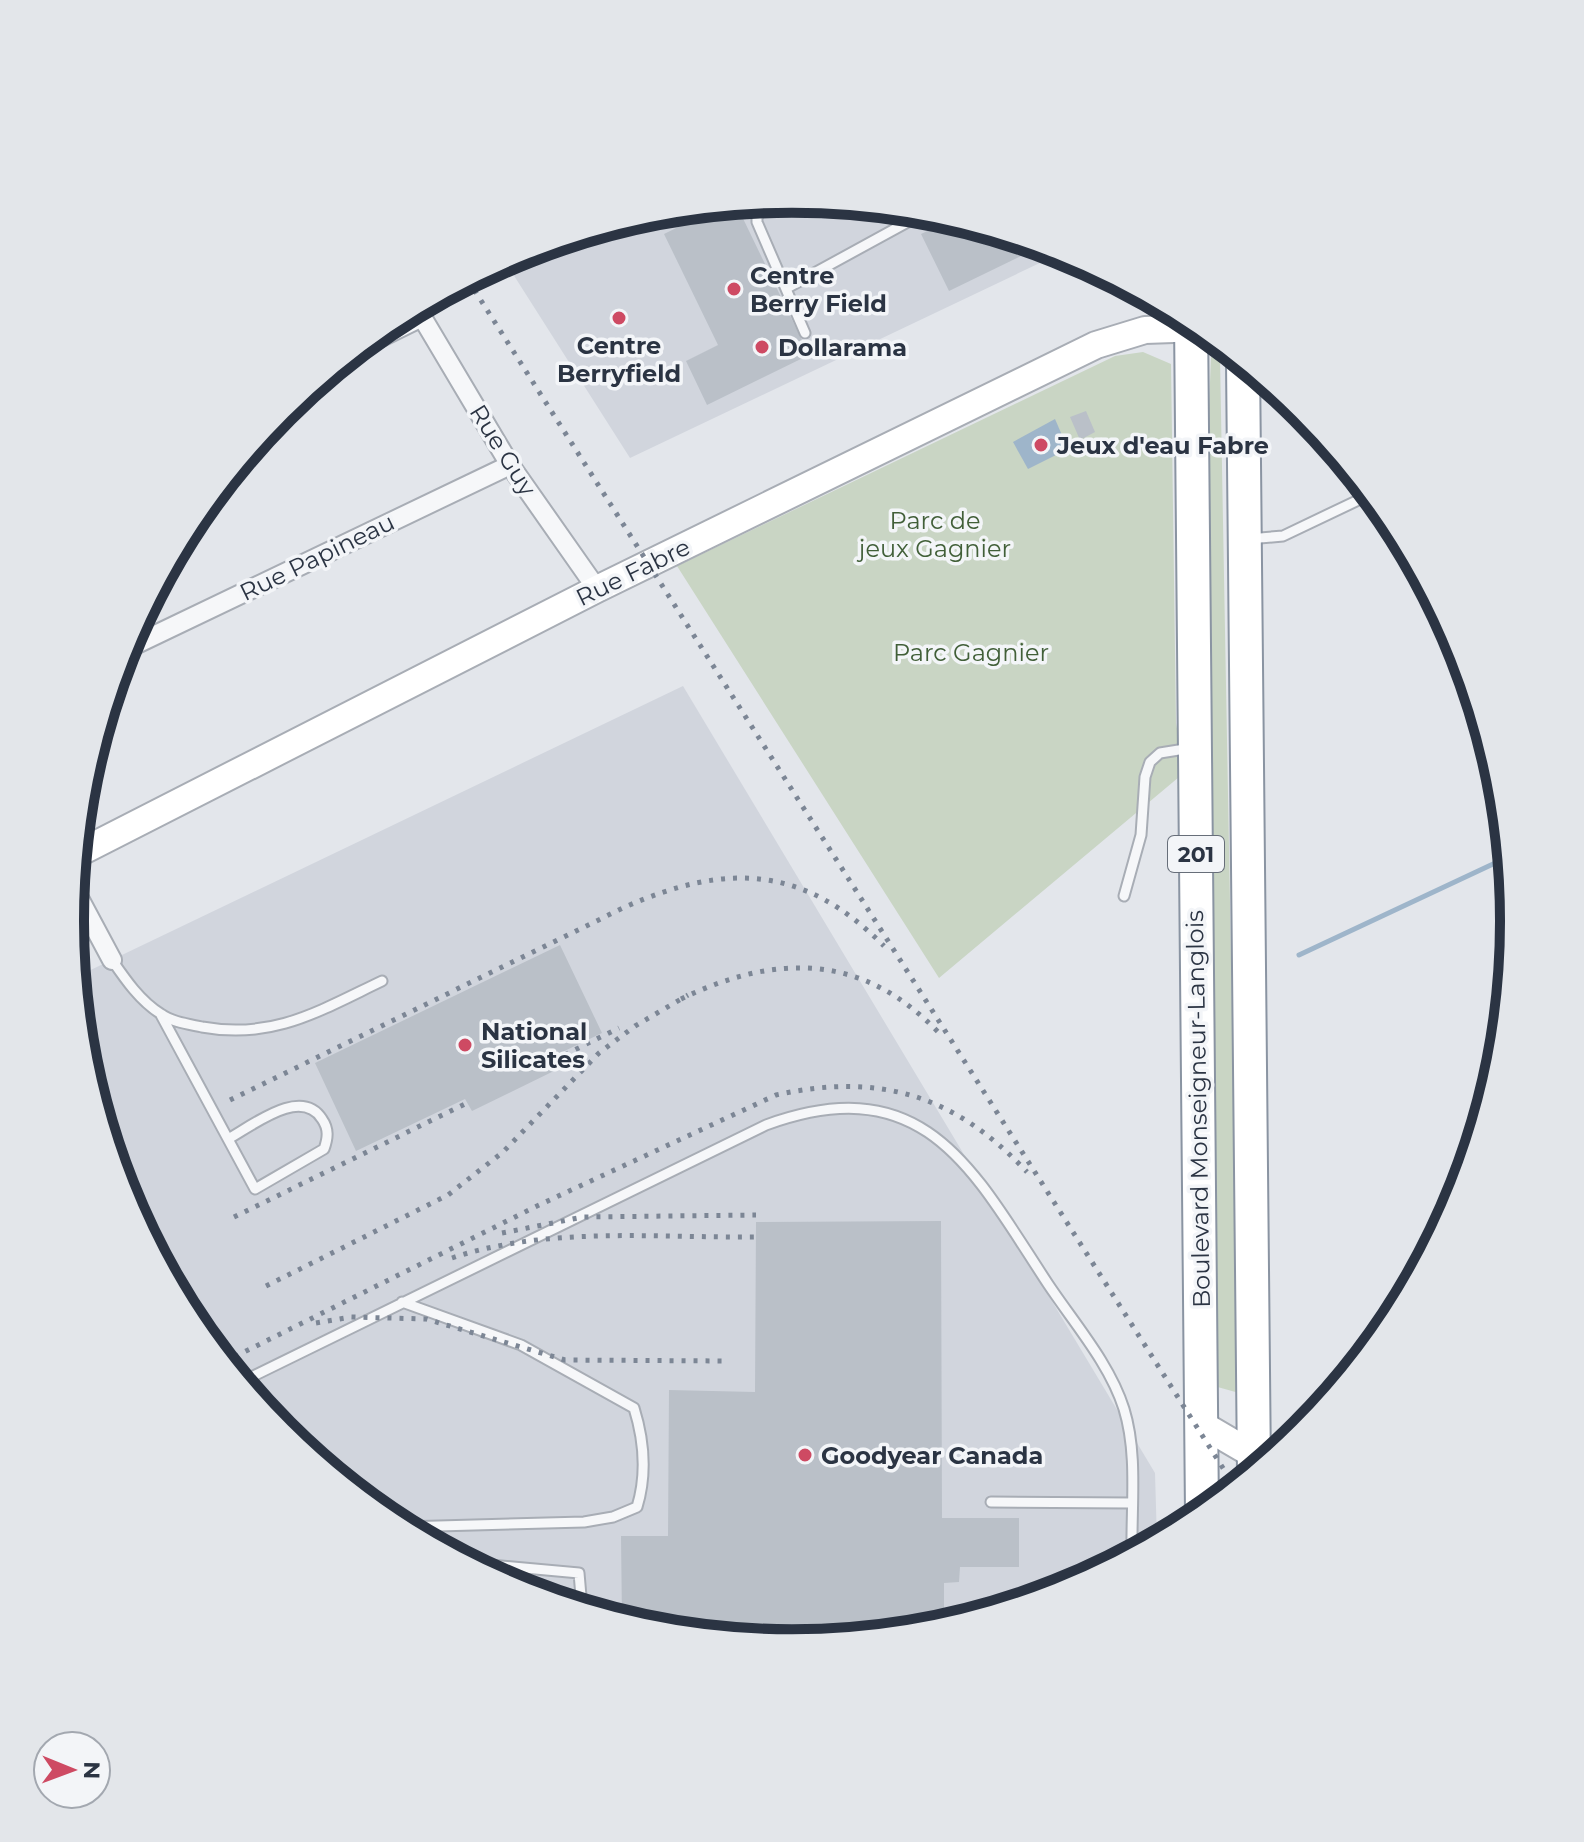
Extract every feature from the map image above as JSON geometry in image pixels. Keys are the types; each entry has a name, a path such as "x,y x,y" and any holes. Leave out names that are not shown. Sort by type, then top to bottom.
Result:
{"highway":[{"name":"Boulevard Monseigneur-Langlois","path":"1195,339 1195,748 1202,1498"},
{"name":"201","path":"1243,376 1258,1454"}],"street":[{"name":"Rue Guy","path":"422,318 510,465 597,589"},
{"name":"Rue Fabre","path":"88,848 597,589 1096,345 1145,330 1177,327"},
{"name":"Rue Papineau","path":"142,641 510,465"},
{"path":"85,909 112,960"},
{"path":"1201,1424 1252,1459"}],"lane":[{"path":"757,215 757,222 805,333"},
{"path":"787,288 906,223"},
{"path":"1245,540 1283,536 1360,499"},
{"path":"1124,896 1141,835 1145,777 1150,762 1160,753 1195,748"},
{"path":"112,960 131,987 161,1015 255,1189 324,1149 328,1136 324,1121 314,1109 286,1108 228,1139"},
{"path":"161,1015 214,1029 271,1029 297,1021 382,981"},
{"path":"251,1377 766,1125 819,1111 862,1110 902,1117 936,1136 966,1162 1107,1374 1128,1424 1132,1542"},
{"path":"402,1302 509,1339 634,1408 642,1435 642,1488 637,1507 613,1517 584,1522 426,1526"},
{"path":"991,1502 1131,1503"},
{"path":"501,1566 579,1573 581,1596"}],"shaded area":[{"path":"792,213 884,219 930,227 975,237 1045,260 630,458 511,271 609,237 654,227 700,219"},
{"path":"683,686 1155,1473 1157,1527 1063,1575 975,1605 884,1623 792,1629 700,1623 609,1605 521,1575 479,1556 399,1510 325,1453 260,1388 203,1314 157,1234 122,1149 98,1059 86,972"}],"green space":[{"name":"Parc Gagnier","path":"1143,352 1171,364 1176,723 1185,772 939,978 677,566 1115,356"},
{"path":"1211,357 1220,358 1239,1393 1214,1386 1208,433"}],"water":[{"name":"Jeux d'eau Fabre","path":"1055,419 1068,449 1028,469 1013,442"}],"building":[{"name":"Centre Berry Field","path":"742,215 809,355 707,405 686,361 718,345 664,234 692,220"},
{"name":"Centre Berry Field","path":"934,228 975,237 1021,252 1023,255 949,291 921,234"},
{"path":"1086,411 1095,432 1080,440 1070,417"},
{"name":"National Silicates","path":"560,945 602,1033 552,1057 558,1069 472,1111 465,1099 356,1151 315,1063"},
{"name":"Goodyear Canada","path":"941,1221 942,1518 1019,1518 1019,1567 960,1567 959,1582 944,1583 944,1612 884,1623 792,1629 746,1627 700,1623 622,1608 621,1536 668,1536 669,1390 755,1392 756,1222"}],"waterway":[{"path":"1299,955 1497,862"}],"railway":[{"path":"474,289 1229,1478"},
{"path":"230,1100 625,907 696,883 730,878 762,879 793,886 823,899 854,919 884,946"},
{"path":"681,999 751,974 784,968 817,969 849,975 880,987 910,1007 939,1033"},
{"path":"266,1286 448,1195 503,1152 599,1053 635,1026 688,995"},
{"path":"554,1060 619,1028"},
{"path":"234,1357 539,1205 776,1095 849,1086 913,1096 972,1124 1027,1172"},
{"path":"234,1217 467,1103"},
{"path":"502,1233 583,1217 756,1215"},
{"path":"452,1258 526,1241 564,1238 756,1237"},
{"path":"316,1323 351,1317 426,1319 565,1360 729,1361"}],"place":[{"name":"Centre Berry Field","path":"734,289"},
{"name":"Centre Berryfield","path":"619,318"},
{"name":"Dollarama","path":"762,347"},
{"name":"Jeux d'eau Fabre","path":"1041,445"},
{"name":"National Silicates","path":"465,1045"},
{"name":"Goodyear Canada","path":"805,1455"}],"park label":[{"name":"Parc de jeux Gagnier","path":"935,534"}]}
